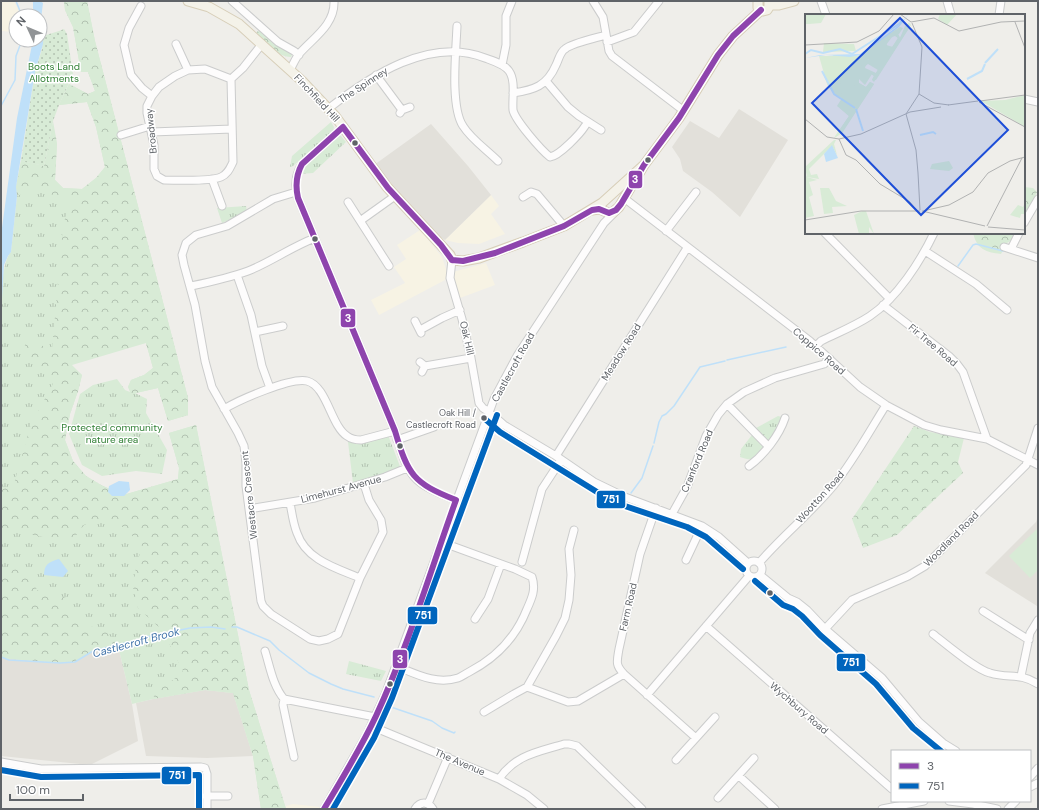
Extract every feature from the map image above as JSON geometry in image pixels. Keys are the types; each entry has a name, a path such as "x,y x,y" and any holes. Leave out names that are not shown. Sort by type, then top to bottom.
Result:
{"main road":[{"name":"Finchfield Hill","path":"188,1 209,7 234,20 246,29 290,70 328,109 343,127 370,166 395,196 450,255 452,260"},
{"path":"758,1 757,6 761,10"},
{"path":"603,208 614,193 644,164 684,111 718,55 733,36 761,10 767,10 770,3 779,5 794,1"},
{"path":"452,260 463,261 479,258 564,226 592,210 603,208 612,213 623,204 644,164"},
{"path":"614,193 622,193 623,204"}],"street":[{"path":"232,1 278,42 299,54"},
{"path":"290,70 299,54 330,21 334,11 334,1"},
{"path":"512,1 506,16 506,45 502,65 507,68 511,74 513,109 517,119 550,157 554,156 586,126"},
{"path":"593,1 603,17 608,51 616,60 684,111"},
{"path":"512,93 533,89 546,80 551,75 561,54 567,47 634,32 659,1"},
{"path":"821,1 826,14"},
{"path":"947,1 951,14"},
{"path":"999,14 1001,1"},
{"path":"141,6 129,28 124,45 131,74 142,88 152,96"},
{"path":"457,26 455,100 459,118 467,131 497,156"},
{"path":"176,44 188,70"},
{"path":"231,79 243,68 262,44"},
{"name":"The Spinney","path":"328,109 376,75 407,61 433,55 456,52 478,56 502,65"},
{"name":"Broadway","path":"205,69 231,79 233,162 230,170 221,177 212,179 164,180 157,176 154,169 154,145 147,106 152,96 159,87 175,76 188,70 205,69"},
{"path":"376,75 401,112 410,106"},
{"path":"546,80 568,107 601,130"},
{"path":"1025,99 1038,102"},
{"path":"343,127 302,164 296,175 296,192 395,431 407,468 423,485 438,494 456,500"},
{"path":"121,135 151,129 232,129"},
{"path":"212,179 222,206"},
{"name":"Westacre Crescent","path":"296,192 273,199 227,226 192,237 186,243 182,255 196,305 205,361 212,387 244,446 246,459 246,486 261,601 263,606 271,614 310,639 328,640 338,634 360,578 383,532 381,520 369,500 364,484"},
{"path":"523,197 532,192 537,194 564,226"},
{"path":"666,231 696,192"},
{"path":"360,221 395,196"},
{"path":"1025,221 1038,199"},
{"path":"348,202 389,266"},
{"name":"Castlecroft Road","path":"324,809 375,717 396,666 456,500 500,386 517,356 604,223 623,204"},
{"name":"Coppice Road","path":"623,204 666,231 816,346 860,387 886,405 924,425 987,439 1038,465"},
{"path":"603,208 604,223"},
{"path":"826,234 890,298"},
{"path":"816,346 821,341 869,316 883,305 903,283 925,251 934,234"},
{"path":"1018,234 1007,248 1038,258"},
{"path":"190,286 237,275 260,265 289,249 315,238"},
{"name":"Meadow Road","path":"522,562 542,489 559,458 687,248"},
{"path":"925,251 962,275 1007,310"},
{"name":"Oak Hill","path":"452,260 450,278 472,358 479,403 483,408 504,425 606,488 625,497 702,526 719,537 748,563"},
{"path":"237,275 251,314 262,366 270,388"},
{"name":"Fir Tree Road","path":"883,305 950,356 958,364 987,439"},
{"path":"415,321 421,333 442,318 460,310"},
{"path":"255,332 283,326"},
{"path":"422,367 472,358"},
{"name":"Cranford Road","path":"672,514 687,487 706,436 718,415 727,404 744,392 775,378 824,364 830,360"},
{"path":"224,408 243,398 270,388 300,380 308,381 315,384 318,388 346,436 362,440 395,431"},
{"path":"727,404 768,446"},
{"name":"Wootton Road","path":"760,564 783,536 821,499 840,477 886,405"},
{"path":"749,466 756,461 768,446 783,425 785,418"},
{"path":"397,440 434,427"},
{"path":"1028,460 1038,428"},
{"name":"Woodland Road","path":"825,629 852,600 908,576 925,566 1026,464 1028,460"},
{"name":"Limehurst Avenue","path":"249,509 315,498 386,477 407,468"},
{"path":"290,503 297,533 303,546 308,552 318,560 360,578"},
{"name":"Farm Road","path":"656,508 640,554 617,664 624,674 696,738"},
{"path":"686,560 702,526"},
{"path":"484,712 527,687 565,618 571,584 569,546 574,530"},
{"path":"396,666 430,680 458,678 478,668 495,655 510,640 521,623 534,590 532,577 441,542"},
{"path":"754,561 760,564 762,569 760,575 753,578 749,576 746,570 748,563 754,561"},
{"path":"475,619 488,599 501,564"},
{"path":"760,575 788,598 797,602 807,610 825,629 882,678 919,722 943,743 954,750"},
{"path":"647,695 749,576"},
{"path":"983,611 1029,640"},
{"path":"1021,676 1030,633 1038,620"},
{"name":"Wychbury Road","path":"706,626 891,788"},
{"path":"933,634 985,671 999,675 1021,676 1038,684"},
{"path":"269,656 279,693 284,699 375,717"},
{"path":"527,687 568,702 578,701 624,674"},
{"path":"284,699 283,705 295,753"},
{"path":"676,760 715,717"},
{"name":"The Avenue","path":"371,726 499,779 527,795 544,809"},
{"path":"499,779 508,768 525,756 564,744 573,745 582,750 642,809"},
{"path":"415,809 421,803 431,806 448,757"},
{"path":"718,798 754,758"},
{"path":"1,762 41,770 206,768 207,809"},
{"path":"1031,776 1038,768"},
{"path":"739,776 775,809"},
{"path":"206,796 228,796"},
{"path":"882,809 905,802"},
{"path":"957,802 997,809"},
{"path":"1006,809 1015,802"}],"shaded area":[{"path":"1,1 14,1 17,8 8,8 8,31 1,31"},
{"path":"739,109 788,140 740,217 712,192 683,171 680,159 672,147 690,121 719,138"},
{"path":"431,124 491,195 445,240 436,234 416,214 374,165"},
{"path":"491,195 499,206 491,214 505,234 479,244 458,243 445,240"},
{"path":"420,230 442,257 448,275 445,280 379,315 371,300 405,283 394,267 406,259 397,245"},
{"path":"486,263 495,285 460,298 453,277 453,272"},
{"path":"1038,516 1037,606 985,573 1036,522"},
{"path":"118,646 132,704 138,741 90,765 1,756 1,658 60,663 75,662 93,651"},
{"path":"205,690 233,693 253,756 207,758 146,756 136,703"},
{"path":"293,804 320,807 319,809 286,809 286,806"}],"green space":[{"name":"Protected community nature area","path":"64,1 87,1 95,41 188,398 188,415 168,421 158,388 135,393 147,399 146,413 167,450 162,474 136,471 102,476 82,465 69,434 80,394 93,385 117,379 125,390 130,392 128,387 131,380 144,375 153,368 146,343 52,350 82,375 70,414 65,440 73,461 86,476 123,495 178,479 179,468 169,433 196,425 249,690 286,809 261,809 253,756 233,693 205,690 132,704 118,646 93,651 75,662 60,663 1,658 1,315 5,264 11,252 17,196 16,187 21,161 44,166 57,143 55,180 63,188 82,189 96,178 105,167 96,127 87,102 59,105 69,84 88,94 95,91 88,72 81,72 73,27 65,10"},
{"path":"64,1 87,1 95,41 188,398 188,415 168,421 158,388 132,394 128,387 131,380 144,375 153,368 146,343 72,365 82,375 70,414 65,440 73,461 86,476 123,495 178,479 179,468 169,433 196,425 249,690 286,809 261,809 253,756 233,693 205,690 153,699 157,688 173,680 183,671 162,630 138,608 133,587 136,567 142,546 124,527 101,523 84,525 70,543 7,529 1,536 1,490 14,484 31,424 53,384 22,350 28,341 52,350 63,226 70,201 36,189 17,196 16,187 21,161 44,166 53,121 57,143 55,180 63,188 82,189 96,178 105,167 96,127 87,102 59,105 69,84 88,94 95,91 88,72 81,72 73,27 65,10"},
{"name":"Boots Land Allotments","path":"64,29 67,34 73,74 53,121 44,166 21,161 35,72 42,48 48,48 48,34"},
{"path":"260,29 293,53 291,57 276,52 267,45 255,34"},
{"path":"331,122 334,127 333,131 290,167 292,156"},
{"path":"337,136 341,136 346,142 313,173 299,174 304,165"},
{"path":"1025,187 1033,188 1037,192 1025,216"},
{"path":"246,206 247,212 222,223 217,208"},
{"path":"973,234 1015,234 1012,240 1007,243 1001,254 982,249"},
{"path":"778,416 782,417 780,424 769,441 766,440 756,428"},
{"path":"914,426 930,432 964,438 958,462 963,473 897,535 863,548 852,519"},
{"path":"388,435 401,469 353,483 348,442 359,442"},
{"path":"752,435 763,444 763,447 754,458 749,459 740,457 741,449"},
{"path":"1038,528 1038,570 1030,578 1009,556"},
{"path":"16,569 29,574 37,590 47,595 54,594 66,598 73,617 84,626 103,628 118,646 93,651 75,662 57,663 1,658 1,574"},
{"path":"349,661 386,671 381,681 346,674"}],"water":[{"path":"33,1 40,1 43,3 42,8 33,8"},
{"path":"31,48 42,48 35,72 16,187 17,196 11,252 4,265 1,315 1,235 17,118"},
{"path":"119,481 129,482 130,490 124,496 112,496 108,492 109,486"},
{"path":"59,559 68,571 63,577 44,575 46,566 52,561"}],"waterway":[{"path":"16,1 19,8"},
{"path":"1,106 15,80 16,56 19,48"},
{"name":"Castlecroft Brook","path":"958,266 973,245 976,244 1003,251"},
{"name":"Castlecroft Brook","path":"727,360 786,347"},
{"name":"Castlecroft Brook","path":"654,443 662,416 674,406 700,367 725,361"},
{"name":"Castlecroft Brook","path":"631,493 642,478 653,446"},
{"name":"Castlecroft Brook","path":"1,657 9,660 60,663 75,662 93,651 129,642 138,643 146,637 190,628 211,627 225,629"},
{"name":"Castlecroft Brook","path":"232,627 237,627 270,641 279,650 309,673 331,684 343,689 374,697"},
{"name":"Castlecroft Brook","path":"388,706 432,721 442,728 454,733 455,732"}],"transit line":[{"name":"3","path":"452,260 463,261 495,253 564,226 592,210 599,209 609,213 616,210 644,165 679,118 718,55 733,36 761,10"},
{"name":"3","path":"343,127 302,164 298,172 297,180 298,198 409,468 414,476 421,482 430,488 456,500"},
{"name":"3","path":"343,127 388,188 441,245 452,260"},
{"name":"751","path":"333,809 374,738 392,698 497,415"},
{"name":"751","path":"484,418 500,432 597,492 622,505 687,527 706,537 743,569"},
{"name":"3","path":"324,809 364,740 388,690 409,636 456,500"},
{"name":"751","path":"755,581 783,605 793,609 802,616 820,635 876,684 913,728 940,750"},
{"name":"751","path":"1,770 41,777 199,775 199,809"}],"place":[{"name":"Oak Hill / Castlecroft Road","path":"484,418"}]}
